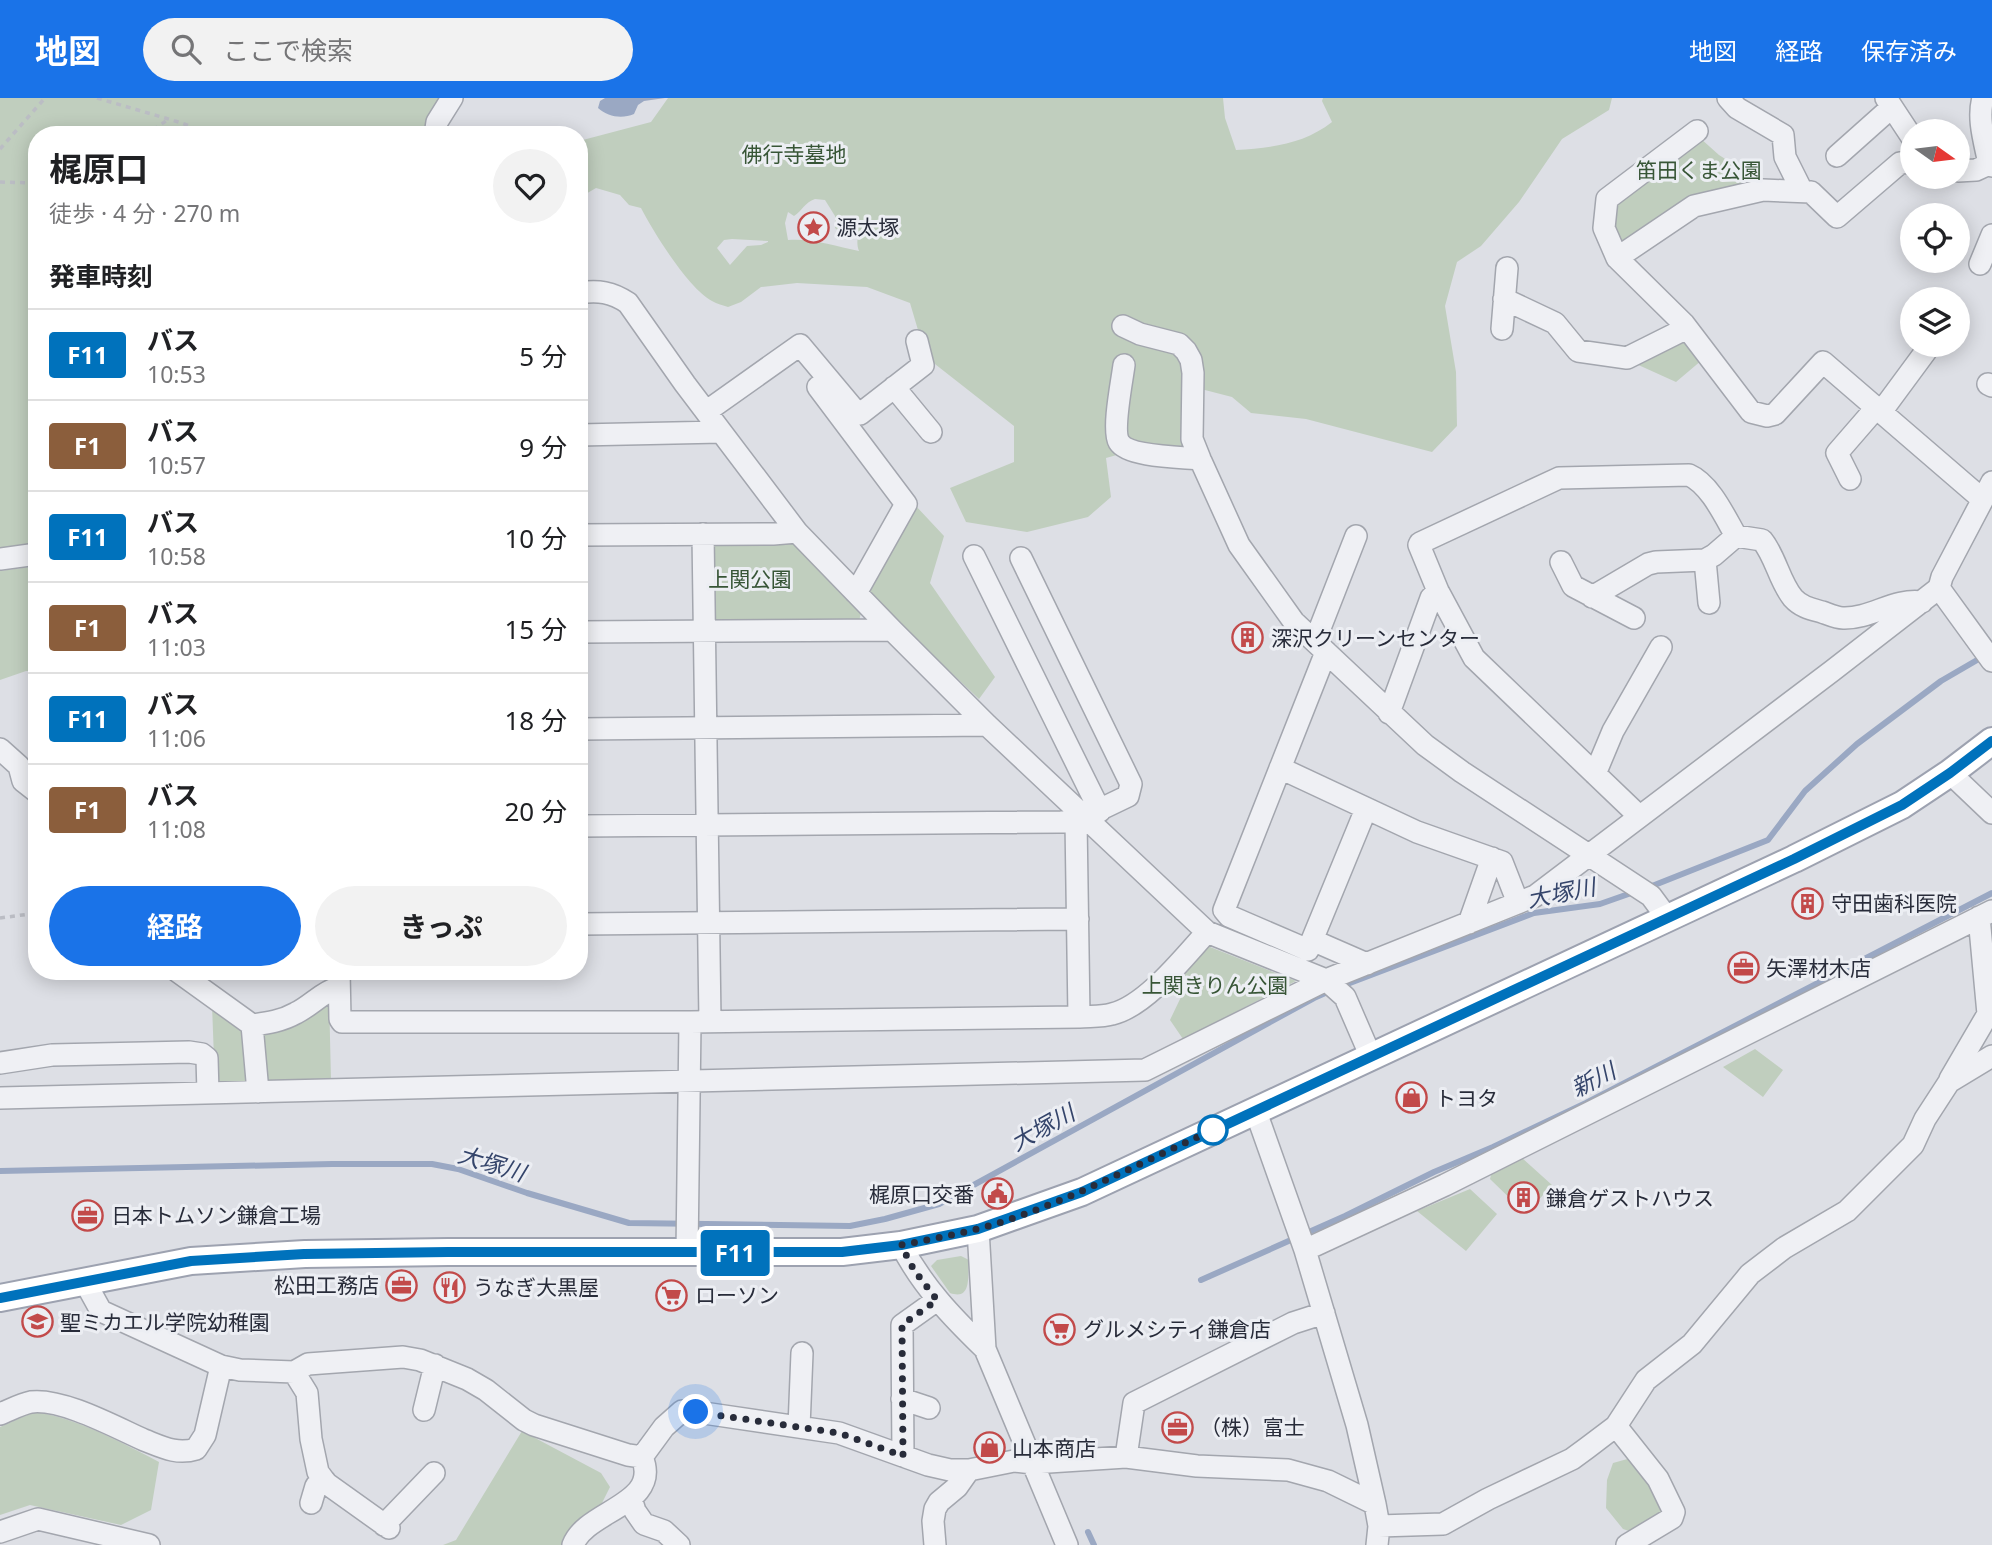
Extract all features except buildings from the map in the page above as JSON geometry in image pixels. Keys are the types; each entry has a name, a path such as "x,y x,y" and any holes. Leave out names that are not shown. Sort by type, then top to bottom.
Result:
{"main road":[{"path":"0,1298 191,1261 304,1254 448,1252 842,1252 901,1245 978,1229 1082,1192 1794,859 1902,805 1992,741"}],"street":[{"path":"436,126 452,98"},
{"path":"1970,170 1990,165 1981,118 1983,98"},
{"path":"1837,156 1889,102 1900,125"},
{"path":"1730,110 1783,135 1784,157 1802,191"},
{"path":"0,1098 1145,1070 1320,978 1367,964 1535,896 1930,595 1987,490 1878,410 1823,362 1775,414 1767,416 1751,412 1686,328 1617,258 1604,228 1607,199 1697,131"},
{"path":"1617,258 1694,206 1763,190 1811,192 1837,217 1900,162"},
{"path":"1980,264 1992,234"},
{"path":"1502,329 1507,268"},
{"path":"588,292 599,291 617,296 628,303 797,532 987,725 1087,816 1207,932 1320,978 1345,997 1371,1057"},
{"path":"1504,299 1555,323 1578,351 1627,358 1686,328"},
{"path":"1123,326 1140,334 1179,344 1191,360 1192,439 1239,545 1294,622 1425,745 1651,896 1668,919"},
{"path":"706,411 800,345 860,414 923,365 917,341"},
{"path":"791,351 906,504 856,593"},
{"path":"1850,479 1837,453 1878,410 1921,357"},
{"path":"1124,365 1116,431 1120,443 1127,449 1142,453 1200,459"},
{"path":"894,387 931,432"},
{"path":"588,435 721,432"},
{"path":"1639,816 1474,658 1438,592 1420,543 1559,478 1689,475 1698,479 1736,536 1762,541 1768,547 1794,599 1807,608 1842,618 1858,616 1930,595"},
{"path":"588,535 797,532"},
{"path":"687,1253 690,1082 700,1022 709,923 703,534"},
{"path":"1356,536 1280,768 1224,910 1229,916 1367,964"},
{"path":"1592,597 1648,564 1660,571 1705,560 1736,536"},
{"path":"0,559 28,555"},
{"path":"974,556 1087,816 1078,919 1079,1017"},
{"path":"588,826 1087,816 1128,796 1131,784 1021,558"},
{"path":"1705,560 1709,603"},
{"path":"1561,562 1573,586 1634,618"},
{"path":"1389,713 1431,598 1438,592"},
{"path":"1930,595 1992,661"},
{"path":"588,632 892,630"},
{"path":"1595,774 1605,746 1661,647"},
{"path":"588,729 987,725"},
{"path":"0,749 19,766 23,781 28,785"},
{"path":"1280,768 1417,832 1502,862 1518,903"},
{"path":"1950,773 1992,813"},
{"path":"1320,978 1310,945 1366,809"},
{"path":"1469,923 1492,858"},
{"path":"1255,1112 1305,1250 1357,1425 1375,1504 1378,1535 1443,1524 1488,1499 1572,1460 1616,1426 1646,1380 1692,1344 1750,1274 1784,1248 1847,1211 1913,1145 1930,1110 1988,1014 1986,914 1445,1185 1305,1250"},
{"path":"588,924 1078,919"},
{"path":"339,980 342,1022 700,1022 1079,1017 1113,1014 1144,997 1207,932"},
{"path":"190,980 253,1025 278,1022 298,1012 338,980"},
{"path":"253,1025 258,1092"},
{"path":"0,1063 52,1055 189,1052 202,1054 206,1058 208,1093"},
{"path":"1949,1082 1992,1056"},
{"path":"978,1229 985,1349 1067,1545"},
{"path":"901,1245 914,1270 937,1300 985,1349"},
{"path":"85,1282 101,1311 221,1366 240,1370 294,1372 308,1364 402,1357 435,1365 467,1379 534,1425 608,1450 642,1457"},
{"path":"903,1456 902,1325 937,1300"},
{"path":"1126,1457 1133,1403 1293,1323 1324,1313"},
{"path":"799,1427 802,1353"},
{"path":"424,1410 435,1365"},
{"path":"0,1414 29,1402 48,1402 69,1408 166,1449 184,1453 196,1449 205,1435 221,1366"},
{"path":"294,1372 307,1393 311,1439 318,1472 325,1481 387,1526 434,1473"},
{"path":"902,1399 929,1408"},
{"path":"642,1457 664,1427 682,1411 839,1433 928,1465 950,1470 969,1470 1014,1461 1033,1463 1126,1457 1197,1466 1289,1470 1328,1481 1375,1504"},
{"path":"1616,1426 1658,1479 1674,1512 1672,1518 1628,1545"},
{"path":"573,1545 584,1530 631,1498 645,1481 646,1466 642,1457"},
{"path":"935,1545 935,1509 939,1502 957,1487 969,1470"},
{"path":"311,1503 316,1486 325,1481"},
{"path":"631,1498 635,1511 644,1524 664,1531 679,1545"},
{"path":"0,1532 38,1519 149,1545"}],"path":[{"path":"0,149 44,98"},
{"path":"97,98 188,126"},
{"path":"158,126 169,119"},
{"path":"0,182 28,183"},
{"path":"0,918 28,914"}],"green space":[{"path":"0,98 442,98 427,118 425,126 28,126 28,546 0,551"},
{"name":"佛行寺墓地","path":"668,98 1223,98 1225,118 1236,150 1287,144 1321,129 1332,122 1323,98 1612,98 1609,110 1562,139 1519,202 1481,246 1457,262 1445,306 1456,372 1457,426 1432,452 1306,419 1251,413 1232,397 1201,389 1185,450 1142,448 1106,458 1111,497 1088,517 1027,532 966,522 950,488 1014,462 1014,426 926,357 910,303 867,287 797,283 761,287 741,302 728,307 712,301 682,272 641,208 629,205 620,195 596,188 588,193 588,139 651,122","holes":["815,199 825,200 835,216 835,228 840,232 857,226 859,251 815,241 788,240 785,223 788,212 794,216 809,202","724,240 768,241 761,245 747,246 730,265 717,248"]},
{"name":"笛田くま公園","path":"1700,138 1719,155 1763,183 1628,243 1620,239 1613,224 1615,205"},
{"path":"1684,340 1702,360 1676,382 1634,363"},
{"path":"915,505 944,536 930,583 995,677 979,699 869,595 868,586"},
{"name":"上関公園","path":"793,541 861,613 859,621 715,622 709,617 708,545"},
{"path":"28,567 28,671 0,680 0,571"},
{"name":"上関きりん公園","path":"1205,945 1296,981 1183,1039 1170,1020 1181,997 1165,987"},
{"path":"329,995 331,1080 263,1082 259,1027"},
{"path":"212,1005 246,1028 249,1078 244,1084 215,1085"},
{"path":"1755,1049 1783,1070 1763,1097 1723,1067"},
{"path":"1522,1158 1552,1185 1526,1214 1490,1179 1492,1172"},
{"path":"1470,1189 1497,1214 1466,1251 1417,1211"},
{"path":"961,1256 969,1260 966,1290 957,1294 950,1293 931,1266 937,1260"},
{"path":"34,1412 82,1425 159,1462 151,1510 121,1525 30,1505 0,1515 0,1427"},
{"path":"522,1431 601,1473 610,1487 581,1545 443,1545 456,1540"},
{"path":"1631,1458 1652,1486 1663,1507 1660,1516 1632,1532 1623,1529 1606,1508 1607,1480 1613,1463"}],"water":[{"path":"605,98 665,98 644,101 638,105 634,114 620,117 598,108 600,101"}],"waterway":[{"name":"大塚川","path":"1647,888 1768,840 1805,791 1857,744 1941,681 1984,656"},
{"name":"大塚川","path":"1342,986 1534,913 1600,904 1637,891"},
{"name":"新川","path":"1201,1280 1586,1103 1992,893"},
{"name":"大塚川","path":"0,1171 432,1164 458,1169 527,1193 629,1223 850,1226 939,1204 1332,990"},
{"path":"1088,1532 1094,1545"}],"bus line":[{"name":"F11","path":"0,1298 191,1261 304,1254 448,1252 842,1252 901,1245 978,1229 1082,1192 1794,859 1902,805 1992,741"}],"place":[{"name":"源太塚","path":"813,227"},
{"name":"深沢クリーンセンター","path":"1248,638"},
{"name":"守田歯科医院","path":"1808,903"},
{"name":"矢澤材木店","path":"1743,968"},
{"name":"トヨタ","path":"1412,1098"},
{"name":"梶原口交番","path":"997,1194"},
{"name":"鎌倉ゲストハウス","path":"1523,1198"},
{"name":"日本トムソン鎌倉工場","path":"88,1215"},
{"name":"松田工務店","path":"402,1285"},
{"name":"うなぎ大黒屋","path":"450,1287"},
{"name":"ローソン","path":"672,1295"},
{"name":"聖ミカエル学院幼稚園","path":"37,1322"},
{"name":"グルメシティ鎌倉店","path":"1060,1329"},
{"name":"（株）富士","path":"1177,1427"},
{"name":"山本商店","path":"989,1448"}],"route":[{"path":"696,1412 839,1433 903,1456 902,1325 937,1300 914,1270 901,1245 978,1229 1012,1218 1082,1192 1213,1130"}]}
